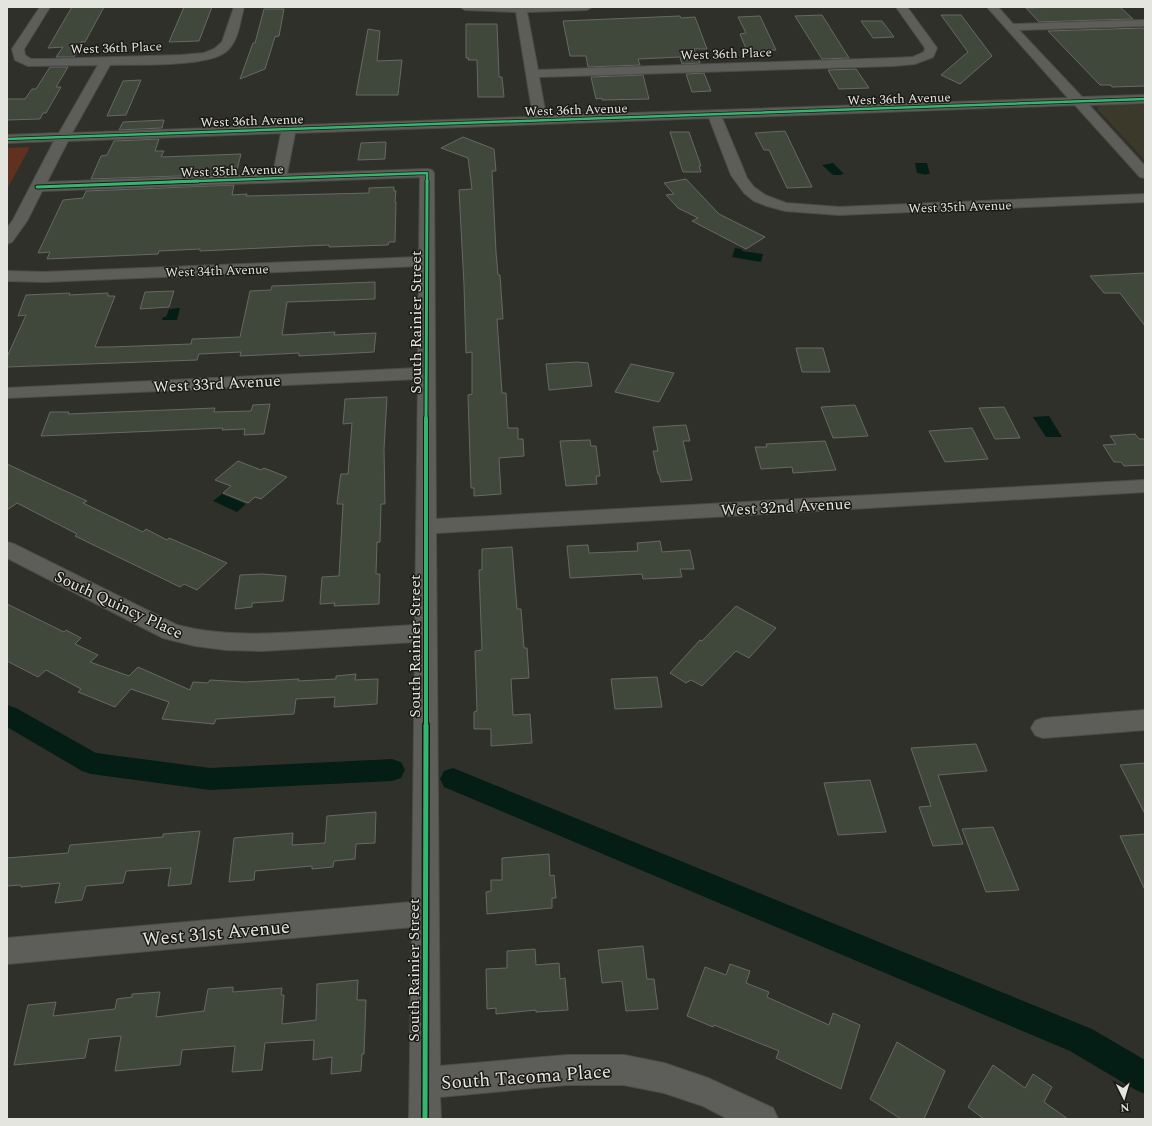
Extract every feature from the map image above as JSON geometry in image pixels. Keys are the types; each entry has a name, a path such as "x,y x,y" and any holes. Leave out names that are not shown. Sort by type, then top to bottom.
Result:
{"street":[{"path":"14,34 27,34 45,7"},
{"name":"West 36th Place","path":"27,34 18,48 19,56 23,60 36,63 181,59 210,54 219,50 228,42 239,7"},
{"path":"465,7 521,9 587,7"},
{"name":"West 36th Place","path":"532,74 893,62 920,58 929,54 931,48 901,7"},
{"path":"992,7 1145,174"},
{"path":"521,9 540,120"},
{"path":"1011,27 1145,23"},
{"path":"7,239 20,221 63,137 106,61"},
{"name":"West 36th Avenue","path":"7,139 1145,99"},
{"name":"West 35th Avenue","path":"714,114 741,180 750,191 776,205 795,209 839,211 1145,198"},
{"path":"279,178 289,129"},
{"name":"West 35th Avenue","path":"37,187 427,172"},
{"name":"South Rainier Street","path":"425,1119 427,172"},
{"name":"West 34th Avenue","path":"7,276 44,277 427,261"},
{"name":"West 33rd Avenue","path":"7,393 427,373"},
{"name":"West 32nd Avenue","path":"427,527 1145,486"},
{"name":"South Quincy Place","path":"7,550 171,632 195,638 226,642 262,643 426,633"},
{"path":"1043,728 1145,720"},
{"name":"West 31st Avenue","path":"7,951 425,913"},
{"name":"South Tacoma Place","path":"425,1083 567,1070 624,1070 664,1078 708,1093 762,1119"}],"shaded area":[{"path":"1145,104 1145,160 1098,110 1098,107 1106,105"},
{"path":"30,147 7,189 7,148"},
{"path":"833,163 844,174 833,175 822,165"},
{"path":"915,163 927,163 930,174 927,175 917,173"},
{"path":"735,248 742,249 742,251 763,254 761,262 732,257"},
{"path":"180,308 177,320 162,320 163,317 166,317 169,309"},
{"path":"1049,416 1062,437 1046,437 1033,417"},
{"path":"222,494 246,504 237,512 213,501"}],"building":[{"path":"72,7 104,7 85,42 81,42 81,45 74,57 56,57 63,47 48,48"},
{"path":"184,7 212,7 199,41 169,42"},
{"path":"1120,7 1133,19 1039,22 1026,8"},
{"path":"264,9 284,9 279,36 275,37 265,69 240,79 253,43 255,43"},
{"path":"822,15 849,58 822,59 795,16"},
{"path":"941,15 961,15 992,56 960,84 941,75 968,52"},
{"path":"680,16 681,18 695,17 707,49 694,49 700,63 682,64 680,57 638,59 640,65 588,67 586,56 570,56 563,21"},
{"path":"760,16 776,50 747,51 740,34 746,33 738,17"},
{"path":"861,21 882,21 894,37 873,38"},
{"path":"466,24 497,24 499,77 502,77 504,97 478,97 477,60 468,60 469,58 466,58"},
{"path":"1143,28 1145,30 1145,86 1112,87 1111,85 1100,85 1048,31"},
{"path":"368,29 380,31 377,61 402,60 398,95 356,95"},
{"path":"50,67 68,67 56,87 61,87 46,113 43,113 40,119 7,120 7,99 25,99 32,89 36,89"},
{"path":"856,69 869,88 839,89 828,70"},
{"path":"704,73 711,91 692,92 686,74"},
{"path":"643,75 649,99 596,99 591,77"},
{"path":"141,80 126,115 107,116 123,81"},
{"path":"164,120 162,128 119,130 123,122"},
{"path":"785,131 812,187 787,188 769,150 764,150 755,133"},
{"path":"670,132 689,132 701,166 699,166 701,172 683,172"},
{"path":"463,137 494,149 496,171 492,171 496,252 498,275 500,275 503,319 497,319 502,393 506,393 508,428 518,428 518,439 523,439 524,456 499,458 501,494 474,496 474,488 471,488 468,395 472,394 472,352 466,353 459,190 472,189 468,158 441,148"},
{"path":"159,139 155,151 164,151 161,157 241,154 236,174 91,179 101,156 107,155 114,141"},
{"path":"386,142 385,159 358,160 361,143"},
{"path":"686,179 719,214 765,237 746,249 692,221 698,218 678,208 666,195 674,194 664,183"},
{"path":"234,185 232,195 247,194 246,196 369,193 369,188 394,187 394,191 396,191 395,242 389,242 388,245 329,247 329,245 200,251 200,249 159,251 158,254 47,259 50,252 38,253 63,200 83,198 86,191"},
{"path":"1145,273 1145,326 1120,293 1104,293 1090,276"},
{"path":"375,282 375,299 287,302 282,335 335,332 334,335 376,333 374,352 299,356 299,353 240,356 241,352 199,354 197,360 7,367 7,357 26,315 18,316 26,295 108,293 108,296 115,296 95,347 111,347 191,344 192,339 240,337 250,291 271,290 272,286"},
{"path":"174,291 169,307 140,309 145,292"},
{"path":"796,348 823,348 830,372 802,372"},
{"path":"577,362 588,363 592,386 549,390 546,364"},
{"path":"631,364 674,373 659,402 615,392"},
{"path":"387,397 384,449 385,504 381,504 380,542 377,542 376,574 380,574 379,604 334,606 335,603 320,604 322,577 339,576 343,504 337,504 341,474 348,474 352,423 343,424 345,399"},
{"path":"270,404 264,434 244,435 245,429 222,430 223,428 41,436 50,412 69,412 68,414 215,408 214,412 251,411 253,405"},
{"path":"855,405 868,436 833,438 821,407"},
{"path":"1004,407 1020,438 995,439 979,408"},
{"path":"686,425 690,441 683,441 692,480 661,482 653,451 658,451 653,427"},
{"path":"972,428 988,459 945,462 929,431"},
{"path":"1135,434 1139,439 1145,439 1145,465 1124,466 1121,462 1114,462 1103,445 1116,444 1110,436"},
{"path":"590,440 591,446 596,446 600,476 596,476 597,484 566,486 560,441"},
{"path":"825,441 836,470 793,473 792,467 761,469 755,447 767,447 766,444"},
{"path":"238,461 261,470 264,468 287,477 261,499 255,497 248,503 223,493 231,486 215,480"},
{"path":"7,464 87,501 83,503 143,532 146,529 167,540 169,538 227,563 197,590 184,584 180,587 75,536 77,534 17,503 7,510"},
{"path":"660,541 662,552 690,550 694,569 680,569 682,577 643,579 642,574 570,578 567,546 588,545 589,553 638,551 637,543"},
{"path":"512,547 517,609 521,609 524,648 527,648 529,678 511,679 513,715 530,714 532,743 491,746 491,729 474,729 474,712 477,711 475,651 482,650 479,570 482,570 482,549"},
{"path":"262,574 286,576 283,601 252,603 252,607 235,609 240,575"},
{"path":"7,604 64,632 66,630 81,638 75,644 98,655 90,662 129,676 138,667 190,690 193,682 208,683 210,680 245,682 299,679 298,681 336,679 336,676 356,674 355,680 378,679 377,704 334,707 335,697 296,699 294,714 216,719 214,724 162,719 169,702 131,689 115,707 78,692 81,689 46,670 38,677 7,661"},
{"path":"736,606 776,628 749,658 736,651 702,686 691,680 686,683 670,673 700,640 702,641"},
{"path":"657,677 662,707 615,709 611,679"},
{"path":"976,744 987,771 938,775 963,844 933,846 919,807 931,806 911,748"},
{"path":"1145,763 1145,814 1120,765"},
{"path":"870,780 886,832 838,835 824,783"},
{"path":"376,812 375,843 356,844 355,859 334,861 333,867 312,869 312,866 255,871 254,880 229,882 234,838 293,833 292,845 325,843 327,816"},
{"path":"993,827 1019,890 986,892 962,829"},
{"path":"200,831 191,884 168,886 171,868 126,871 123,883 86,886 82,900 55,903 60,883 21,887 21,885 7,886 7,858 68,853 70,845 163,837 163,834"},
{"path":"1145,834 1145,890 1120,836"},
{"path":"549,854 550,876 554,875 556,898 552,898 552,908 487,914 486,892 491,891 491,880 502,880 502,858"},
{"path":"643,946 647,979 654,979 658,1009 626,1011 622,981 602,983 598,950"},
{"path":"535,949 536,965 559,963 560,979 565,978 568,1010 536,1012 536,1010 496,1014 496,1008 487,1009 486,969 507,968 507,951"},
{"path":"730,964 750,971 746,983 769,992 767,997 829,1025 833,1013 860,1025 841,1089 776,1058 779,1051 687,1016 705,967 726,975"},
{"path":"358,980 357,1000 366,1000 364,1054 362,1054 361,1071 331,1074 332,1057 313,1060 314,1040 265,1043 262,1070 232,1072 235,1046 182,1050 180,1065 115,1071 121,1036 89,1039 85,1058 14,1065 28,1005 56,1002 53,1016 115,1009 117,999 132,997 132,994 160,992 156,1017 204,1011 208,989 233,987 233,992 282,988 281,995 284,995 282,1024 316,1020 317,984"},
{"path":"897,1042 945,1071 924,1119 901,1119 870,1099"},
{"path":"993,1065 1025,1088 1033,1074 1052,1087 1044,1102 1068,1119 984,1119 968,1107"}],"waterway":[{"path":"7,715 91,763 210,779 392,770"},
{"path":"453,779 1081,1040 1145,1078"}],"cycle path":[{"path":"7,139 1145,99"},
{"path":"37,187 427,173 425,1119"}]}
